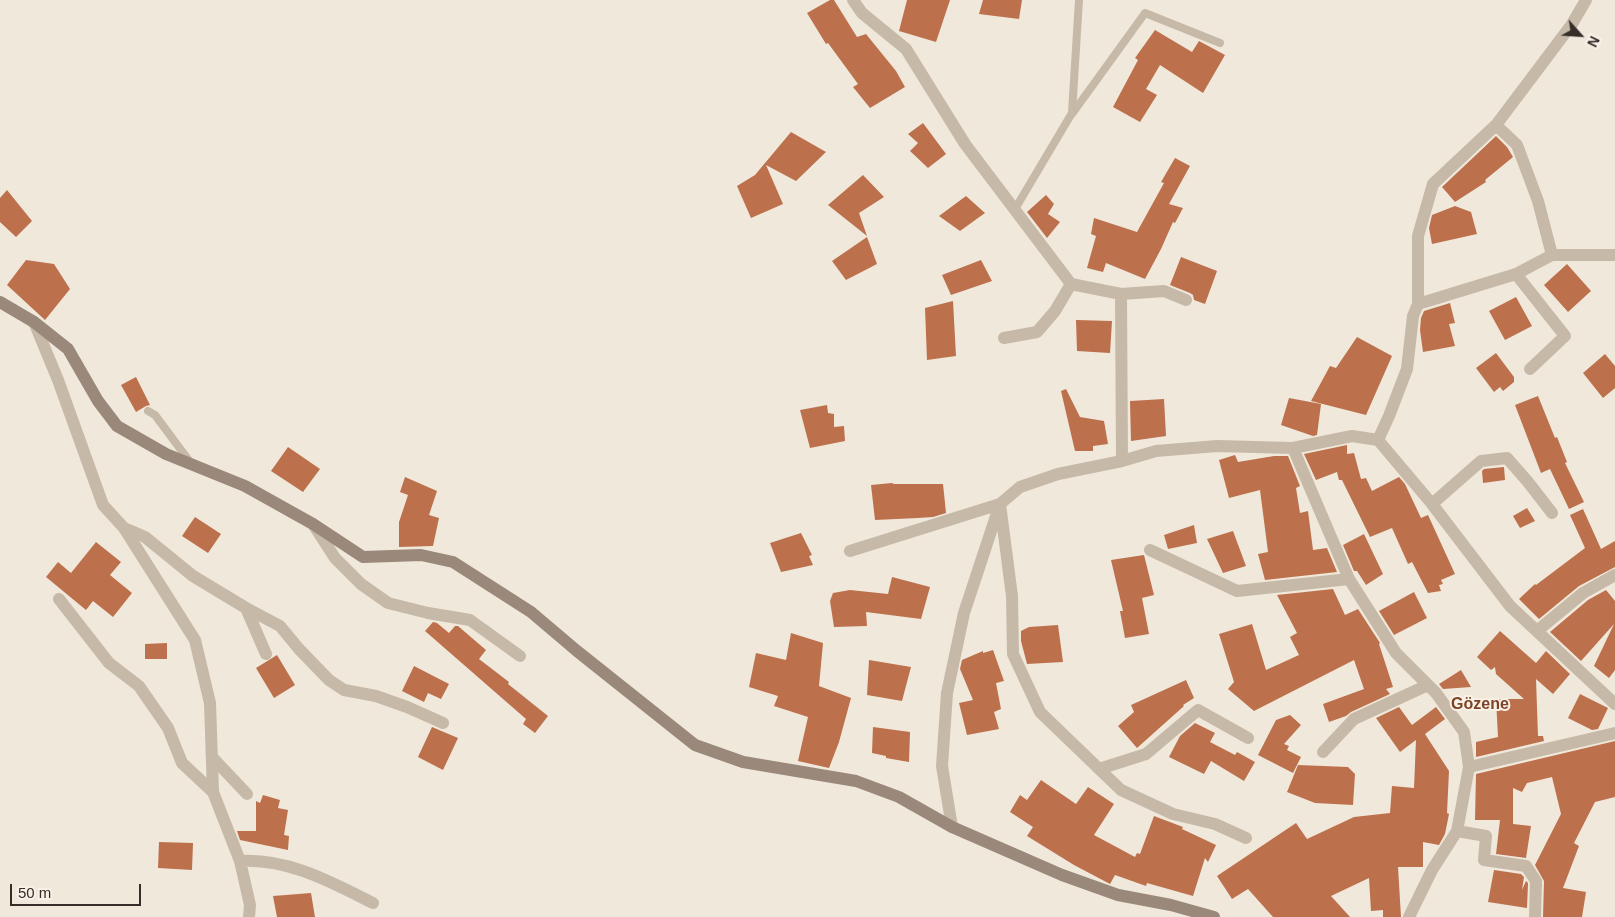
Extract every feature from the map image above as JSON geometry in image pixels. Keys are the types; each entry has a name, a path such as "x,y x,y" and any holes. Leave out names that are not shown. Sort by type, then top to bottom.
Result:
{"main road":[{"path":"0,302 34,322 68,349 98,402 116,426 166,454 245,486 313,524 362,557 420,555 453,562 531,612 576,651 695,746 743,762 856,780 899,797 952,827 1062,875 1118,895 1214,917"}],"street":[{"path":"854,0 862,13 906,48 965,144 1071,284 1121,294 1164,291 1186,300"},
{"path":"1378,440 1407,369 1413,316 1418,304 1418,236 1433,184 1496,125 1572,24 1586,0"},
{"path":"1496,125 1517,145 1538,202 1552,255"},
{"path":"1418,304 1516,274 1552,255 1615,255"},
{"path":"1516,274 1565,336 1530,368"},
{"path":"1004,338 1037,332 1055,312 1071,284"},
{"path":"1121,294 1122,461"},
{"path":"34,322 58,380 103,504 124,528 195,640 210,703 213,792 240,861 249,911 259,917"},
{"path":"850,551 1000,504 1020,487 1058,474 1122,461 1156,451 1217,446 1293,448 1352,436 1378,440 1432,504 1510,606 1615,704"},
{"path":"1293,448 1349,579 1396,653 1436,693 1464,732 1469,767 1457,831 1432,870 1409,917"},
{"path":"1432,504 1481,461 1507,458 1552,513"},
{"path":"1000,504 1012,596 1013,654 1040,712 1121,790 1172,814 1214,824 1246,838"},
{"path":"952,827 942,766 947,693 964,613 1000,504"},
{"path":"313,524 335,558 361,584 388,603 428,613 470,620 520,656"},
{"path":"124,528 145,537 193,576 280,626 329,680 344,690 376,696 408,707 443,724"},
{"path":"1150,550 1237,591 1349,579"},
{"path":"1536,630 1583,593 1615,575"},
{"path":"59,599 110,662 139,686 168,728 182,763 213,792"},
{"path":"246,608 266,654"},
{"path":"1322,752 1354,719 1428,685"},
{"path":"1099,769 1146,754 1198,710 1248,738"},
{"path":"1469,767 1615,733"},
{"path":"212,757 247,794"},
{"path":"1457,831 1486,836 1484,860 1526,866 1536,881 1535,917"},
{"path":"240,861 257,860 286,865 324,879 373,903"}],"lane":[{"path":"1015,209 1072,113 1079,0"},
{"path":"1064,126 1145,13 1220,43"},
{"path":"148,411 156,415 191,464"}],"building":[{"path":"830,0 834,0 857,37 866,34 896,71 905,87 870,108 853,87 858,84 828,43 826,44 807,13"},
{"path":"907,0 950,0 936,42 899,31"},
{"path":"983,0 1022,0 1019,19 979,14"},
{"path":"1155,30 1192,52 1199,41 1225,55 1203,93 1160,65 1146,89 1157,95 1140,122 1113,107 1138,60 1135,58"},
{"path":"923,123 946,154 928,168 910,151 918,143 908,134"},
{"path":"791,132 826,152 796,181 766,165 783,204 751,218 737,186 755,175"},
{"path":"1496,136 1507,147 1513,157 1485,180 1486,182 1455,202 1442,187"},
{"path":"1175,158 1190,166 1169,204 1183,208 1175,223 1173,222 1145,279 1106,263 1103,272 1087,268 1096,236 1091,234 1094,218 1137,232 1164,183 1161,182"},
{"path":"863,175 884,197 859,213 867,236 828,205"},
{"path":"7,190 32,221 16,237 0,222 0,198"},
{"path":"1046,195 1054,204 1048,214 1060,222 1047,238 1027,212"},
{"path":"966,196 985,213 960,231 939,216"},
{"path":"1455,206 1471,212 1477,234 1432,244 1429,228 1432,215"},
{"path":"867,237 877,264 846,280 832,261"},
{"path":"1181,257 1217,271 1205,304 1194,300 1193,295 1190,293 1170,285"},
{"path":"26,260 54,264 70,289 45,320 7,285"},
{"path":"981,260 992,281 951,295 942,275"},
{"path":"1567,264 1591,291 1568,312 1544,285"},
{"path":"1516,297 1532,326 1505,340 1489,311"},
{"path":"953,301 956,356 927,360 925,308"},
{"path":"1450,303 1455,323 1449,324 1455,346 1423,352 1420,330 1424,311"},
{"path":"1076,320 1112,321 1110,353 1077,351"},
{"path":"1357,337 1392,356 1366,415 1311,401 1330,366 1336,368"},
{"path":"1496,353 1514,377 1514,382 1503,391 1500,387 1494,392 1476,368"},
{"path":"1605,354 1615,366 1615,388 1603,398 1583,373"},
{"path":"136,377 150,405 136,412 121,385"},
{"path":"1066,389 1080,417 1104,421 1108,444 1093,446 1093,451 1075,451 1061,391"},
{"path":"1538,396 1555,438 1557,437 1567,462 1565,463 1584,502 1569,509 1550,469 1541,473 1515,405"},
{"path":"1289,398 1321,404 1317,435 1313,436 1281,425"},
{"path":"1164,399 1166,436 1131,441 1130,401"},
{"path":"827,405 828,413 834,414 834,427 844,426 845,441 810,448 800,410"},
{"path":"1347,445 1347,454 1354,453 1361,479 1366,478 1372,491 1399,477 1405,484 1421,518 1428,515 1455,574 1441,580 1443,584 1439,585 1441,591 1428,593 1412,562 1408,564 1392,528 1370,537 1342,480 1339,480 1337,472 1316,480 1304,454"},
{"path":"288,447 320,469 303,492 271,471"},
{"path":"1235,455 1238,462 1274,456 1288,456 1300,486 1296,488 1300,513 1308,511 1313,550 1327,548 1337,572 1265,580 1258,554 1268,552 1260,490 1229,498 1219,460"},
{"path":"1504,467 1505,480 1483,483 1482,471 1484,469"},
{"path":"405,477 437,491 429,515 439,518 433,546 399,547 399,522 408,495 400,492"},
{"path":"892,483 943,484 946,513 933,517 875,520 871,485"},
{"path":"1527,508 1535,521 1520,528 1513,516"},
{"path":"1583,509 1601,549 1615,541 1615,567 1579,586 1539,619 1519,599 1535,584 1585,548 1570,515"},
{"path":"195,517 221,534 208,553 182,536"},
{"path":"1194,525 1197,543 1168,549 1164,535"},
{"path":"1233,531 1246,566 1223,573 1207,539"},
{"path":"801,533 812,555 809,556 813,565 781,572 770,543"},
{"path":"1364,534 1383,574 1366,585 1357,571 1354,571 1343,545"},
{"path":"96,542 121,562 110,575 132,593 113,617 93,601 86,610 46,577 58,562 71,573"},
{"path":"1144,555 1154,595 1142,598 1149,634 1125,638 1120,611 1123,611 1111,560"},
{"path":"892,577 930,587 921,619 866,612 867,626 834,627 830,601 833,593 850,590 888,594"},
{"path":"1333,589 1345,615 1358,609 1380,643 1393,687 1386,689 1390,694 1346,716 1329,722 1323,704 1364,689 1354,660 1254,711 1228,689 1234,682 1219,634 1252,624 1266,670 1299,655 1290,637 1297,633 1277,595"},
{"path":"1606,590 1615,601 1615,670 1609,678 1594,666 1614,624 1581,661 1550,632 1588,600"},
{"path":"1414,592 1427,618 1394,635 1379,611"},
{"path":"433,622 449,633 455,626 458,626 486,650 479,659 548,716 535,733 523,724 526,719 425,631"},
{"path":"1058,625 1063,662 1027,664 1021,641 1021,631 1029,627"},
{"path":"1500,631 1536,663 1546,651 1570,674 1553,694 1536,679 1538,736 1543,736 1544,741 1476,757 1476,742 1498,737 1496,699 1524,699 1496,674 1495,667 1491,670 1477,657"},
{"path":"791,633 823,643 819,686 851,698 839,742 829,768 798,761 808,717 774,706 778,696 749,687 756,653 786,660"},
{"path":"167,643 167,659 145,659 145,644"},
{"path":"993,650 1004,681 996,683 1001,709 994,712 999,729 967,735 959,703 973,700 960,669 962,660 983,651 983,653"},
{"path":"277,655 295,685 274,698 256,668"},
{"path":"869,660 911,667 902,701 867,695"},
{"path":"414,666 449,684 441,699 428,693 424,702 402,691"},
{"path":"1461,670 1471,687 1443,689 1439,684"},
{"path":"1186,680 1194,698 1183,705 1137,748 1118,726 1134,712 1131,705"},
{"path":"1580,694 1608,708 1598,729 1592,730 1568,718"},
{"path":"1399,707 1412,725 1436,707 1445,719 1425,734 1449,771 1447,813 1449,814 1445,834 1439,845 1423,842 1423,867 1398,867 1401,917 1383,917 1383,910 1371,911 1369,878 1331,896 1350,917 1273,917 1248,889 1232,899 1217,876 1296,823 1307,839 1354,817 1390,813 1392,786 1414,788 1416,740 1400,752 1376,718"},
{"path":"1290,715 1301,725 1284,744 1289,746 1287,750 1301,757 1293,773 1258,755 1276,720"},
{"path":"1195,723 1215,733 1210,742 1235,755 1237,752 1255,762 1244,781 1211,761 1204,774 1169,757 1180,736"},
{"path":"432,727 458,738 443,770 418,757"},
{"path":"873,727 910,732 909,762 886,758 886,756 872,753"},
{"path":"1615,741 1615,797 1595,802 1574,843 1579,846 1563,888 1586,892 1582,917 1543,917 1544,881 1535,865 1561,814 1552,777 1527,783 1522,792 1513,788 1513,824 1531,826 1526,858 1496,854 1500,820 1475,820 1476,774"},
{"path":"1298,765 1348,767 1355,774 1353,805 1315,803 1287,792"},
{"path":"1041,780 1076,804 1088,787 1114,804 1094,835 1135,857 1137,853 1140,854 1154,816 1183,827 1182,829 1216,845 1208,862 1205,858 1193,896 1147,883 1146,886 1115,875 1110,884 1074,865 1027,836 1033,827 1010,812 1020,795 1027,800"},
{"path":"263,795 280,800 278,808 288,810 284,835 289,836 288,850 240,840 237,831 256,831 256,801 260,803"},
{"path":"159,842 193,843 192,870 158,868"},
{"path":"1494,870 1521,874 1524,877 1522,890 1526,881 1528,883 1527,908 1488,902"},
{"path":"311,893 315,917 277,917 273,896"}],"district":[{"name":"Gözene","path":"1480,705"}]}
